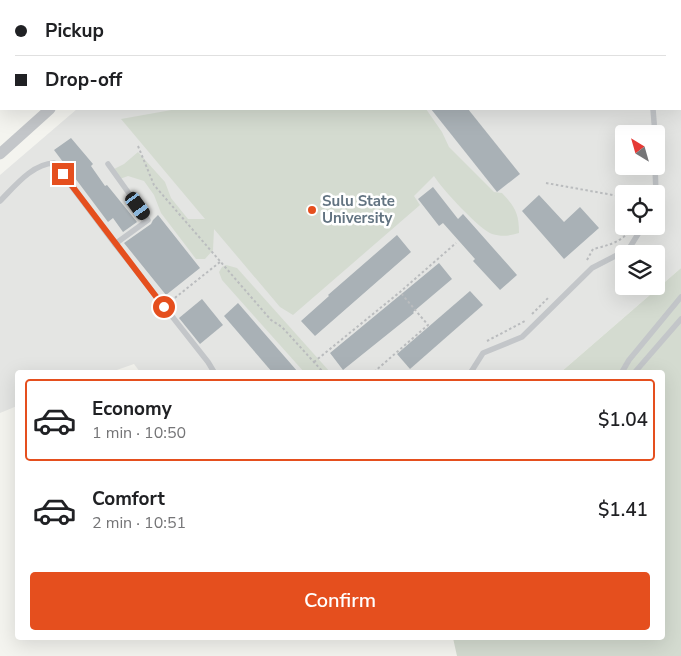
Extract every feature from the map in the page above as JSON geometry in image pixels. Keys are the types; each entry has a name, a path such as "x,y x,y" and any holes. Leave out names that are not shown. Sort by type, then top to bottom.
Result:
{"street":[{"path":"0,154 43,111"}],"lane":[{"path":"653,110 654,125"},
{"path":"0,201 23,178 44,164 54,163 213,370"},
{"path":"108,164 148,220 115,244"},
{"path":"472,370 483,353 522,336 592,268 630,246 637,235"},
{"path":"623,370 629,360 681,297"},
{"path":"637,370 681,319"}],"path":[{"path":"138,146 154,185 271,320 282,327 320,370"},
{"path":"546,183 615,194"},
{"path":"584,265 593,248 608,245 626,235"},
{"path":"314,362 400,292 456,243"},
{"path":"164,307 220,262"},
{"path":"376,370 428,325 400,292"},
{"path":"482,345 493,336 527,320 536,308 550,296"}],"shaded area":[{"name":"Sulu State University","path":"76,110 681,110 681,268 665,282 665,245 615,245 615,295 650,295 563,370 138,370 134,364 117,370 15,370 15,407 0,413 0,175"},
{"path":"171,110 427,110 442,132 449,147 494,192 502,193 510,202 517,215 519,233 502,236 486,231 461,208 434,176 414,196 420,205 293,315 280,307 214,229 213,250 205,259 196,259 161,213 154,195 144,181 128,176 117,180 110,171 124,164 138,152 165,182 171,198 188,219 205,219 121,119"},
{"path":"226,265 237,268 328,370 302,370 222,280 219,272"},
{"path":"681,268 681,656 457,656 453,640 665,640 665,370 563,370 650,295 665,295 665,282"}],"building":[{"path":"432,110 469,110 520,174 497,192"},
{"path":"71,138 93,164 91,166 105,186 107,185 137,222 123,232 113,218 108,222 54,150"},
{"path":"433,187 458,219 463,214 517,275 500,290 473,261 475,259 443,223 439,226 418,199"},
{"path":"539,195 564,222 580,207 599,228 564,259 522,211"},
{"path":"158,215 200,268 166,295 124,243 151,224"},
{"path":"397,235 411,252 315,336 301,321"},
{"path":"439,263 452,279 414,313 343,370 330,353"},
{"path":"470,291 483,305 410,369 397,354"},
{"path":"202,299 223,325 200,344 179,318"},
{"path":"238,303 296,370 270,370 224,316"}],"place":[{"name":"Sulu State University","path":"312,210"}],"route":[{"path":"63,174 164,307"}]}
